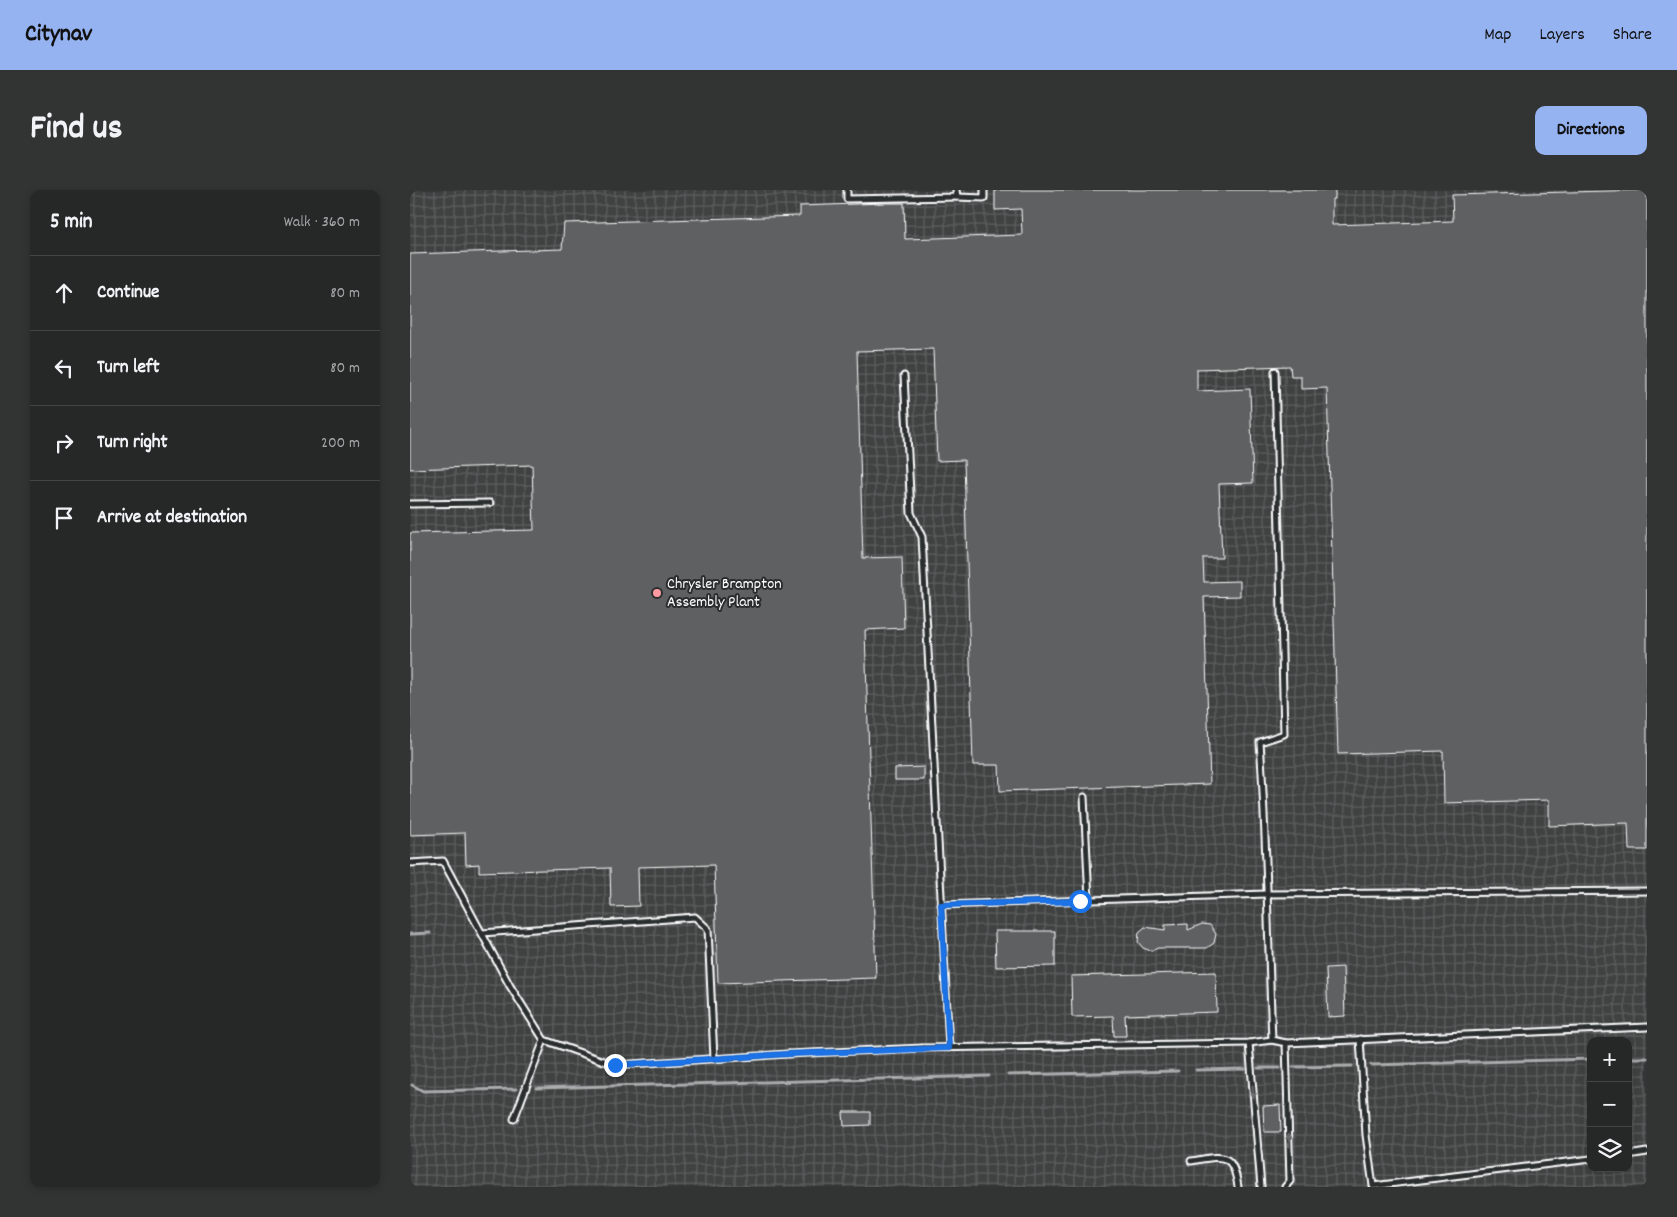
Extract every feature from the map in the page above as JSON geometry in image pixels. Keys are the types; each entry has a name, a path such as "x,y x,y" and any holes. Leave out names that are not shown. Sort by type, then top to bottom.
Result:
{"lane":[{"path":"847,190 847,199 984,198 984,190"},
{"path":"956,190 957,197"},
{"path":"1272,1040 1266,894 1267,851 1260,742 1284,734 1275,371"},
{"path":"904,376 911,513 922,537 949,1048"},
{"path":"410,504 490,503"},
{"path":"1084,797 1089,900"},
{"path":"410,863 443,861 510,986 544,1040 615,1065 923,1048 1249,1043 1272,1040 1286,1042 1647,1027"},
{"path":"941,905 1266,894 1647,891"},
{"path":"482,933 695,917 708,929 714,1059"},
{"path":"1360,1039 1366,1134 1373,1186 1587,1159"},
{"path":"514,1119 544,1040"},
{"path":"1285,1187 1290,1181 1286,1042"},
{"path":"1249,1043 1261,1187"},
{"path":"1632,1154 1647,1152"},
{"path":"1191,1161 1220,1156 1229,1159 1236,1168 1238,1187"}],"shaded area":[{"name":"Chrysler Brampton Assembly Plant","path":"410,190 1647,190 1647,1187 410,1187"}],"building":[{"name":"Chrysler Brampton Assembly Plant","path":"995,190 1335,190 1335,199 1332,199 1332,225 1453,221 1452,195 1647,190 1647,850 1629,850 1628,823 1549,826 1549,800 1444,803 1443,751 1338,754 1327,388 1301,389 1301,376 1291,376 1290,366 1197,369 1197,391 1250,389 1253,483 1219,484 1222,558 1203,558 1204,582 1240,581 1240,596 1204,597 1210,784 1000,791 999,765 973,765 964,460 937,461 933,349 857,351 863,558 902,557 904,628 865,630 876,978 718,983 714,865 638,867 639,906 611,907 610,868 479,872 479,864 466,865 465,833 410,835 410,533 534,530 532,465 410,469 410,254 562,249 564,223 800,216 800,206 884,203 904,203 905,239 1022,235 1021,209 995,210"},
{"path":"924,767 924,780 895,780 895,768"},
{"path":"1188,924 1188,930 1202,924 1210,925 1216,934 1214,943 1207,948 1158,948 1151,951 1143,948 1138,942 1139,932 1145,927 1165,930 1165,925"},
{"path":"995,931 1055,931 1055,966 996,967"},
{"path":"1343,967 1345,1016 1328,1017 1326,968"},
{"path":"1216,972 1217,1012 1125,1015 1126,1036 1114,1036 1113,1016 1072,1017 1071,976"},
{"path":"1280,1105 1281,1132 1264,1132 1263,1106"},
{"path":"843,1112 870,1112 870,1125 844,1126"}],"waterway":[{"path":"410,934 430,933"},
{"path":"1632,1058 1647,1058"},
{"path":"1371,1065 1587,1059"},
{"path":"1293,1067 1352,1066"},
{"path":"1258,1068 1280,1068"},
{"path":"1196,1070 1245,1069"},
{"path":"1008,1075 1178,1071"},
{"path":"536,1088 989,1076"},
{"path":"412,1085 423,1091 516,1089"}],"place":[{"name":"Chrysler Brampton Assembly Plant","path":"657,593"}],"route":[{"path":"615,1065 788,1054 949,1048 941,905 1080,901"}]}
